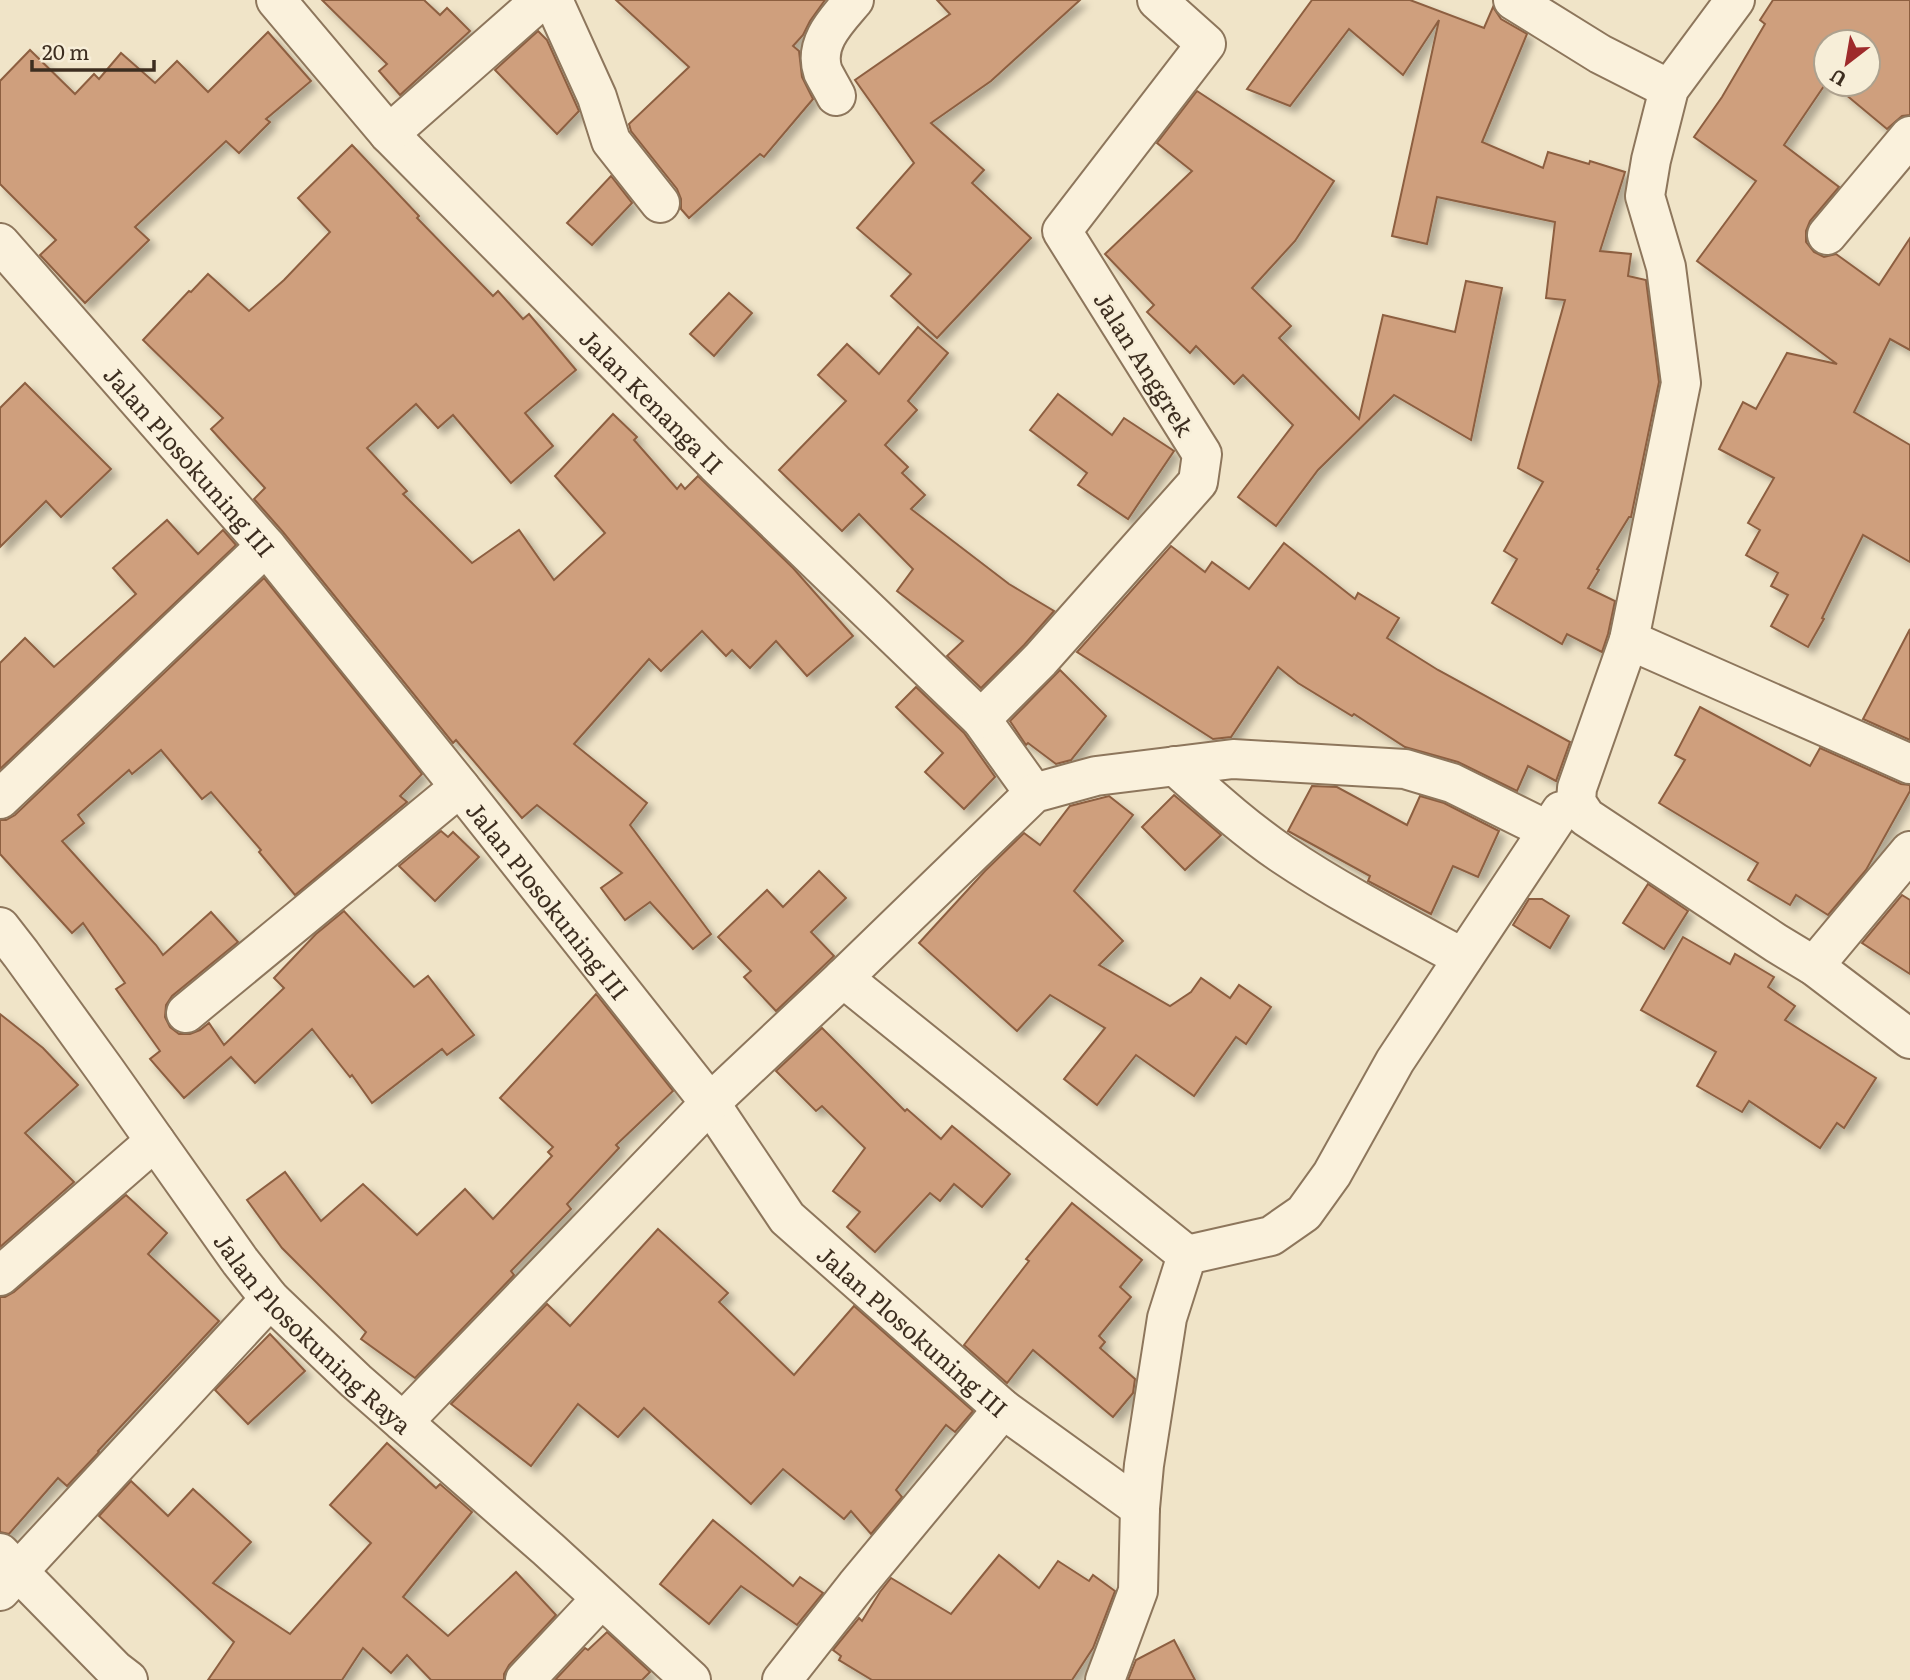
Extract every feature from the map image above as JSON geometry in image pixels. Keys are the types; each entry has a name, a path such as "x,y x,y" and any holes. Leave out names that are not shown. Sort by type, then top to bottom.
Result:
{"street":[{"name":"Jalan Kenanga II","path":"276,0 389,134 716,464 981,719 1034,793"},
{"path":"389,134 541,0"},
{"path":"552,0 597,97 611,141 660,203"},
{"path":"836,96 821,64 822,45 829,29 854,0"},
{"name":"Jalan Anggrek","path":"981,719 1040,660 1198,482 1202,454 1062,231 1206,44 1157,0"},
{"path":"1513,0 1600,54 1669,89"},
{"path":"1735,0 1669,89 1651,160 1645,196 1666,267 1681,383 1629,640 1577,789 1576,802 1586,817 1814,966 1910,1039"},
{"path":"1827,234 1910,136"},
{"name":"Jalan Plosokuning III","path":"0,243 266,546 710,1103 787,1218 1003,1409 1140,1508"},
{"path":"0,799 266,546"},
{"path":"1629,640 1910,764"},
{"path":"403,1422 710,1103 1034,793 1096,776 1233,760 1405,769 1452,783 1547,830"},
{"path":"1175,766 1224,810 1281,853 1355,899 1463,958"},
{"path":"186,1013 460,787"},
{"path":"1187,1255 1271,1237 1304,1213 1332,1174 1395,1061 1547,830 1577,789"},
{"path":"1814,966 1910,851"},
{"name":"Jalan Plosokuning Raya","path":"0,927 270,1299 356,1381 691,1680"},
{"path":"843,978 1187,1255"},
{"path":"0,1276 155,1141"},
{"path":"1105,1680 1138,1591 1144,1465 1167,1318 1187,1255"},
{"path":"128,1680 6,1572 270,1299"},
{"path":"782,1680 1003,1409"},
{"path":"525,1680 601,1599"}],"building":[{"path":"322,0 424,0 440,15 447,8 470,31 400,95 379,71 387,64"},
{"path":"616,0 825,0 793,46 799,51 802,77 813,99 764,157 760,154 689,218 681,209 677,189 631,131 629,124 689,67"},
{"path":"937,0 1080,0 991,81 931,123 984,170 972,183 1031,238 937,338 891,296 911,274 857,228 914,163 855,80 950,14"},
{"path":"1312,0 1410,0 1484,28 1493,7 1501,19 1527,34 1482,142 1543,168 1548,152 1625,172 1600,251 1631,254 1628,276 1646,280 1659,382 1631,517 1597,569 1599,570 1588,588 1615,601 1602,652 1567,634 1562,644 1492,603 1517,559 1504,551 1543,482 1518,468 1565,300 1546,298 1555,222 1437,197 1427,244 1392,236 1439,20 1403,75 1349,29 1290,106 1247,89"},
{"path":"1773,0 1910,0 1910,115 1902,116 1887,129 1850,98 1882,98 1882,28 1812,28 1812,98 1816,98 1784,145 1839,187 1810,221 1806,231 1806,242 1814,252 1824,257 1836,254 1879,285 1910,238 1910,350 1890,339 1854,412 1910,445 1910,562 1863,535 1808,647 1771,626 1788,595 1771,586 1778,573 1746,555 1760,530 1748,523 1774,478 1719,449 1743,402 1756,409 1787,353 1837,364 1697,261 1756,181 1694,137 1722,97 1765,24 1760,20"},
{"path":"538,31 547,40 579,111 557,134 495,70"},
{"path":"268,32 311,81 266,119 270,122 239,153 226,141 135,227 149,240 85,303 40,255 56,240 0,184 0,81 30,50 75,94 94,74 99,79 121,53 155,83 177,61 208,92"},
{"path":"1197,91 1334,181 1295,241 1252,288 1291,326 1279,338 1359,419 1383,315 1455,332 1466,281 1502,288 1471,440 1394,395 1318,470 1276,526 1238,497 1293,425 1243,375 1234,384 1196,346 1190,353 1147,312 1154,305 1105,254 1192,171 1157,143"},
{"path":"352,145 419,216 417,218 493,296 498,291 523,319 529,314 576,370 525,413 553,446 511,483 453,415 438,428 416,404 367,448 407,491 403,494 472,563 519,530 554,580 605,533 555,476 613,414 637,437 634,440 677,489 681,484 685,489 698,476 793,568 853,636 807,676 776,641 750,668 732,650 726,656 702,631 661,671 649,659 574,744 647,803 630,825 711,934 693,949 650,902 625,920 601,888 622,873 537,805 522,818 456,740 453,743 254,499 265,488 211,429 223,418 143,340 208,274 249,311 284,280 330,232 298,198"},
{"path":"611,176 632,203 592,245 567,223"},
{"path":"729,293 752,313 714,356 690,334"},
{"path":"918,327 948,353 908,401 917,410 885,445 908,467 902,473 925,495 911,509 1009,584 1054,611 981,688 947,656 963,641 897,591 913,569 859,514 842,531 779,470 846,401 818,375 847,344 879,374"},
{"path":"25,383 111,469 61,517 46,501 0,547 0,408"},
{"path":"1058,394 1112,435 1124,418 1174,451 1128,519 1078,485 1087,473 1030,430"},
{"path":"167,520 198,554 223,530 236,545 0,769 0,663 25,638 54,667 136,594 113,568"},
{"path":"1284,543 1355,599 1358,593 1399,618 1387,638 1438,670 1570,742 1556,781 1528,766 1517,791 1458,762 1405,747 1354,714 1352,716 1298,683 1278,667 1231,737 1213,739 1077,652 1171,546 1205,572 1212,562 1249,589"},
{"path":"264,578 422,774 400,796 407,802 295,895 211,792 202,799 161,750 132,774 129,770 78,815 84,823 62,841 163,955 211,912 238,942 172,996 166,1005 165,1017 170,1027 179,1034 190,1034 209,1023 224,1045 284,988 274,978 316,934 344,911 414,987 428,976 474,1035 447,1055 442,1049 372,1103 312,1029 255,1083 231,1057 184,1098 150,1059 160,1051 116,989 125,983 83,923 72,933 0,854 0,820 15,815"},
{"path":"1910,629 1910,740 1863,719"},
{"path":"1060,670 1106,716 1071,760 1056,764 1028,743 1026,745 1010,721"},
{"path":"916,687 964,733 995,777 964,809 925,772 943,753 896,707"},
{"path":"1700,707 1810,766 1820,748 1901,784 1910,785 1910,791 1866,870 1828,915 1796,895 1790,905 1748,880 1758,863 1659,803 1685,760 1675,755"},
{"path":"1312,786 1337,787 1407,825 1420,796 1444,803 1499,831 1478,877 1453,866 1431,914 1368,881 1370,876 1288,831"},
{"path":"1174,795 1221,835 1185,870 1142,827"},
{"path":"1109,796 1133,815 1074,891 1123,941 1099,965 1170,1006 1191,992 1201,978 1230,998 1239,985 1271,1007 1246,1044 1236,1037 1194,1096 1136,1055 1097,1105 1064,1079 1105,1028 1050,995 1017,1031 919,943 1024,833 1040,845 1070,806"},
{"path":"441,831 448,837 453,832 479,857 435,901 399,866"},
{"path":"819,871 846,898 811,932 834,956 776,1011 744,977 751,971 718,937 767,890 783,907"},
{"path":"1648,884 1688,911 1664,949 1623,923"},
{"path":"1902,895 1910,900 1910,974 1862,943"},
{"path":"1529,899 1542,899 1569,916 1550,948 1513,925"},
{"path":"1683,937 1730,964 1735,954 1774,977 1768,987 1795,1006 1785,1020 1876,1078 1844,1128 1837,1123 1820,1148 1749,1101 1742,1112 1697,1086 1716,1052 1641,1010"},
{"path":"596,994 673,1091 616,1145 619,1148 567,1204 571,1209 511,1271 514,1275 415,1378 361,1339 366,1332 282,1248 247,1200 285,1172 321,1221 363,1184 417,1235 465,1189 493,1219 552,1156 548,1152 553,1147 500,1098"},
{"path":"0,1014 43,1048 78,1085 25,1133 74,1182 0,1247"},
{"path":"822,1028 905,1111 907,1109 941,1139 952,1126 1010,1174 982,1207 954,1184 940,1201 930,1193 875,1252 847,1227 860,1212 833,1191 865,1148 822,1106 816,1111 776,1071"},
{"path":"126,1195 167,1233 148,1254 219,1321 67,1486 58,1478 9,1534 0,1532 0,1297 14,1292"},
{"path":"1072,1203 1142,1260 1120,1287 1131,1297 1099,1336 1105,1342 1100,1348 1135,1379 1133,1393 1113,1417 1033,1350 1007,1383 964,1345 1029,1261 1026,1259"},
{"path":"658,1229 728,1293 719,1302 794,1375 854,1306 973,1411 955,1432 946,1425 896,1490 902,1497 871,1534 851,1511 844,1519 783,1469 751,1504 644,1408 618,1437 578,1404 531,1466 451,1404 547,1304 570,1326"},
{"path":"270,1334 305,1371 248,1424 215,1390"},
{"path":"387,1443 436,1488 440,1484 472,1512 403,1597 448,1636 516,1572 556,1615 509,1665 504,1680 431,1680 407,1655 391,1673 363,1648 342,1680 208,1680 234,1642 99,1516 131,1481 168,1516 193,1489 251,1542 213,1583 290,1634 371,1543 330,1505"},
{"path":"713,1520 793,1586 800,1577 823,1593 797,1625 741,1586 709,1624 660,1584"},
{"path":"999,1555 1039,1588 1058,1561 1089,1581 1093,1575 1115,1591 1093,1648 1072,1680 872,1680 839,1660 841,1656 833,1650 859,1618 862,1621 891,1578 951,1614"},
{"path":"607,1632 650,1672 642,1680 555,1680 585,1648 588,1650"},
{"path":"1174,1640 1195,1680 1128,1680 1136,1660"}]}
